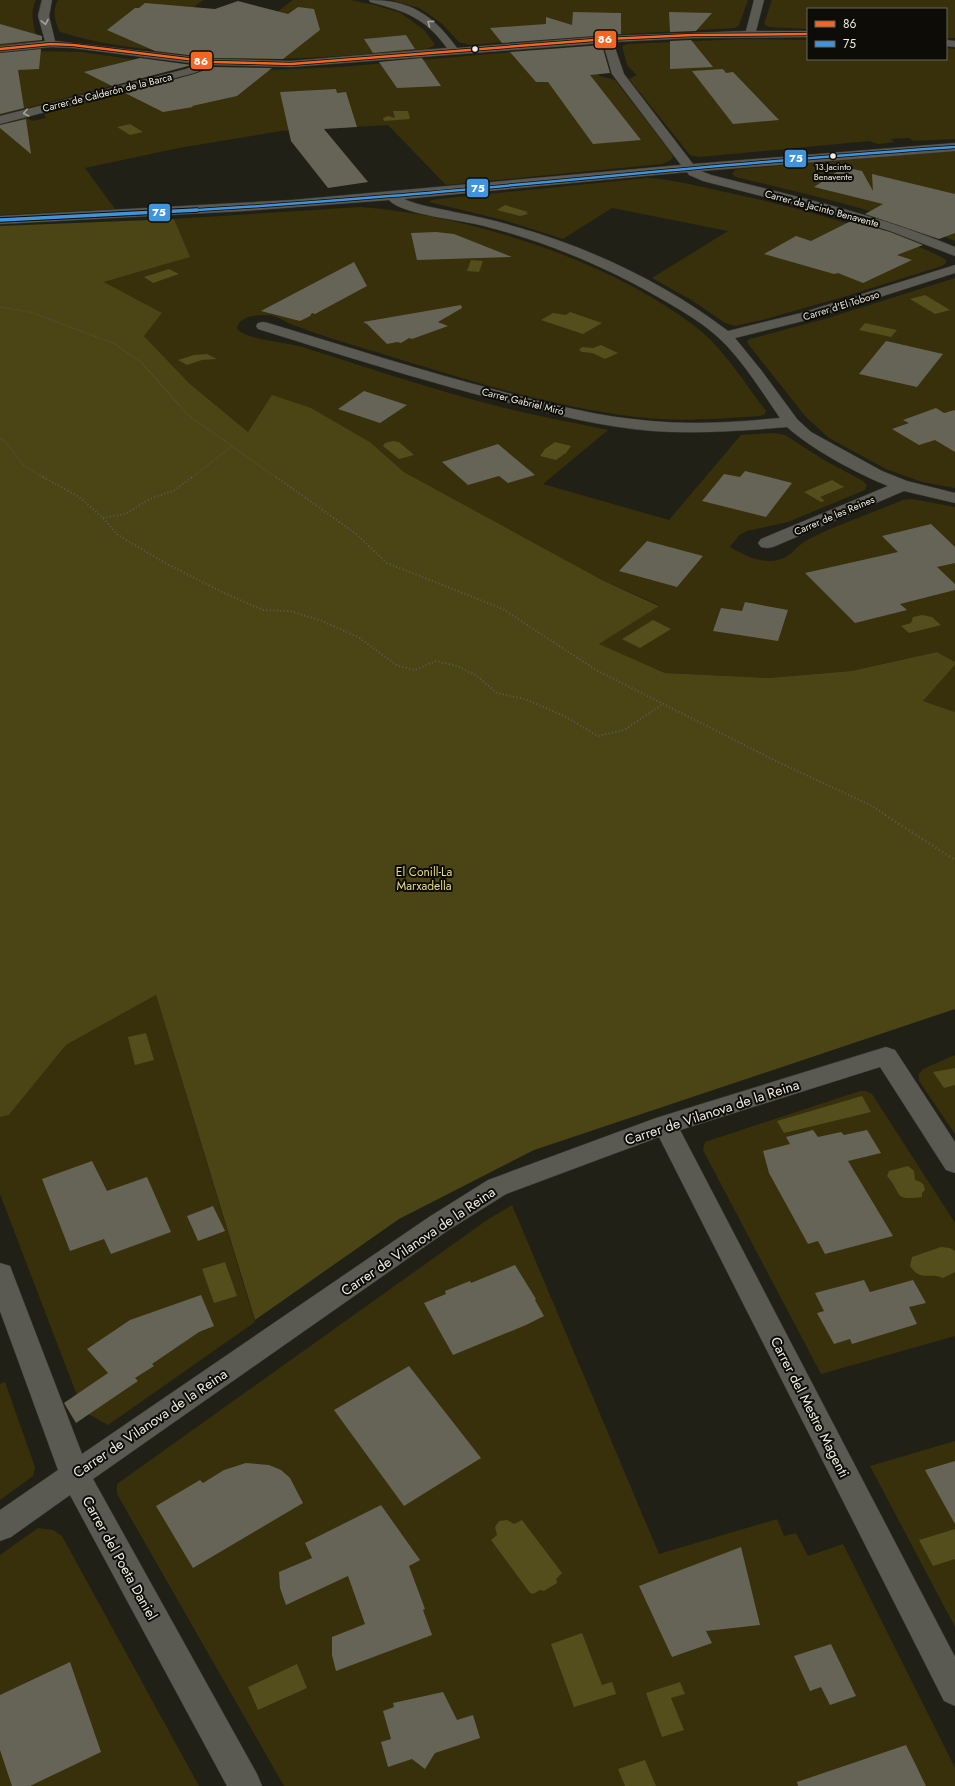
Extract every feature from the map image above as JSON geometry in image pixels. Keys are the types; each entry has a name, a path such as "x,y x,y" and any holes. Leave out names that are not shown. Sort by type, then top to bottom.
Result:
{"street":[{"path":"47,0 44,5 44,17 51,44"},
{"path":"374,0 411,11 428,21 437,29 455,52"},
{"path":"752,34 750,31 759,0"},
{"path":"0,49 51,44 73,45 212,62 291,64 607,39 752,34 807,34"},
{"name":"Carrer de Jacinto Benavente","path":"607,39 618,74 693,172 707,178 845,213 902,231 955,252"},
{"name":"Carrer de Calderón de la Barca","path":"0,120 190,71 212,62"},
{"path":"0,220 262,207 690,167 955,147"},
{"path":"392,196 396,201 412,206 485,222 521,232 589,257 653,288 694,312 725,336 756,373 791,422 805,435 876,475 901,485 955,498"},
{"name":"Carrer d'El Toboso","path":"725,336 806,316 955,269"},
{"name":"Carrer Gabriel Miró","path":"263,326 465,387 539,406 602,419 651,426 692,428 791,422"},
{"name":"Carrer de les Reines","path":"766,544 893,490 901,485"},
{"name":"Carrer de Vilanova de la Reina","path":"0,1527 438,1224 497,1187 665,1125 886,1056 955,1163"},
{"name":"Carrer del Mestre Magenti","path":"665,1125 955,1690"},
{"name":"Carrer del Poeta Daniel","path":"0,1274 75,1475 245,1786"}],"path":[{"path":"0,307 30,312 60,322 115,344 142,363 188,415 231,447 355,533 387,562 503,609 596,670 776,761 870,805 955,860"},
{"path":"0,439 5,441 24,466 79,496 103,518 118,535 164,563 263,610 290,611 322,621 358,637 398,666 415,670 436,661 457,666 477,676 497,693 525,699 564,716 598,736 624,730 663,704"},
{"path":"103,518 125,514 150,499 175,490 231,447"}],"shaded area":[{"path":"0,0 36,0 33,8 33,22 36,35 23,42 0,46"},
{"path":"58,0 203,0 188,12 265,21 293,0 350,0 375,5 401,13 423,29 434,43 434,46 426,49 369,54 274,59 242,58 173,52 107,44 60,32 55,16 55,8"},
{"path":"391,0 748,0 739,25 735,28 570,37 470,45 459,42 442,24 419,8"},
{"path":"772,0 955,0 955,38 947,38 947,8 807,8 807,29 769,27 764,24"},
{"path":"741,39 807,40 807,60 947,60 947,48 955,49 955,139 913,141 909,138 891,139 894,142 878,144 869,141 700,157 690,155 629,79 637,75 627,65 622,46 628,44"},
{"path":"535,50 598,72 599,76 615,80 671,153 673,157 671,160 662,164 446,185 388,125 281,131 179,148 85,168 115,209 0,215 0,125 27,118 32,121 46,118 44,114 169,82 268,70 340,67"},
{"path":"26,51 82,52 184,67 0,115 0,54"},
{"path":"393,111 408,111 410,119 384,121 383,118 388,116 395,118"},
{"path":"130,124 143,132 130,135 117,127"},
{"path":"955,151 955,241 928,230 874,212 736,177 732,174 735,170 741,169"},
{"path":"647,178 690,184 824,216 917,246 946,260 946,263 942,266 843,297 766,319 735,326 725,323 693,301 652,278 728,231 612,208 563,239 503,220 429,202 438,199"},
{"path":"505,205 528,212 526,212 528,214 520,216 497,210"},
{"path":"360,207 402,212 446,220 491,231 536,245 580,262 622,281 661,303 696,327 716,345 766,411 765,414 761,416 683,420 652,419 604,412 571,406 472,381 326,337 293,325 274,316 258,315 242,320 237,328 241,332 255,337 299,346 493,405 608,430 543,484 669,520 741,435 774,433 785,435 824,460 863,481 867,485 865,490 788,522 747,531 739,535 730,547 744,555 759,560 770,561 788,556 809,539 844,523 903,500 912,499 955,507 955,662 937,652 851,671 768,678 665,673 598,644 659,605 604,581 404,472 370,442 310,408 248,432 189,383 144,336 161,313 104,282 189,257 174,219"},
{"path":"471,260 483,261 479,272 467,271"},
{"path":"169,269 179,274 153,283 144,277"},
{"path":"955,278 955,488 922,482 886,469 829,438 806,417 747,341 828,318"},
{"path":"925,295 950,310 935,314 910,299"},
{"path":"570,312 602,323 583,334 541,320 553,313 566,315"},
{"path":"865,323 897,330 891,337 859,330"},
{"path":"601,345 618,353 605,359 592,353 582,352 579,350 582,347 593,348"},
{"path":"207,354 217,359 202,360 187,365 178,360 194,355"},
{"path":"393,441 399,442 414,455 399,459 383,446 385,443"},
{"path":"555,442 571,446 566,453 556,460 540,456 545,449"},
{"path":"832,480 844,487 820,497 825,501 821,502 804,492"},
{"path":"922,615 932,617 941,625 909,633 901,626 911,623 913,617"},
{"path":"653,620 671,629 640,648 622,639"},
{"path":"955,665 955,712 923,701"},
{"path":"156,995 255,1322 108,1425 83,1411 0,1194 0,1117 9,1115 66,1045"},
{"path":"146,1033 154,1060 135,1065 128,1037"},
{"path":"955,1055 955,1134 919,1081 919,1074 923,1069"},
{"path":"955,1068 955,1085 944,1088 933,1072"},
{"path":"860,1091 866,1091 872,1094 955,1223 955,1336 821,1374 703,1150 705,1142"},
{"path":"862,1096 871,1112 784,1133 777,1121"},
{"path":"908,1166 914,1171 915,1180 921,1182 924,1186 925,1190 922,1193 922,1197 902,1197 899,1195 887,1176 889,1171"},
{"path":"512,1205 659,1554 777,1519 784,1536 796,1533 808,1556 843,1544 955,1768 955,1786 284,1786 117,1494 117,1484 487,1220"},
{"path":"941,1247 950,1248 955,1251 955,1272 943,1278 918,1274 910,1266 912,1257"},
{"path":"225,1262 237,1296 214,1303 202,1269"},
{"path":"5,1382 35,1467 33,1476 0,1500 0,1384"},
{"path":"955,1441 955,1627 870,1466"},
{"path":"507,1520 514,1524 522,1520 562,1573 556,1579 557,1583 544,1591 540,1590 533,1594 530,1593 491,1540 497,1535 495,1527 499,1521"},
{"path":"38,1528 53,1530 62,1536 199,1786 0,1786 0,1555"},
{"path":"955,1529 955,1559 933,1566 919,1540"},
{"path":"582,1633 602,1685 612,1682 616,1694 574,1707 551,1644"},
{"path":"297,1664 307,1688 258,1710 248,1687"},
{"path":"680,1682 685,1694 671,1698 684,1730 662,1737 646,1693"},
{"path":"645,1760 656,1786 625,1786 618,1769"}],"green space":[{"name":"El Conill-La Marxadella","path":"174,219 190,257 104,282 162,313 144,336 189,383 248,432 272,395 311,408 370,442 404,472 604,581 659,606 599,644 665,673 768,678 851,671 937,652 955,662 955,665 923,701 955,712 955,1009 534,1150 399,1219 255,1320 156,995 66,1045 9,1115 0,1117 0,226"}],"building":[{"path":"238,1 288,14 298,7 314,9 320,30 283,59 212,58 155,51 107,30 135,8 139,8 145,3 215,9"},
{"path":"573,12 621,13 621,34 502,43 490,28 546,24 546,17 572,25"},
{"path":"669,12 712,13 696,31 670,32"},
{"path":"0,24 42,36 42,40 0,44"},
{"path":"406,35 415,49 373,53 364,39"},
{"path":"691,40 713,67 670,69 670,41"},
{"path":"602,45 610,73 590,75 641,140 593,144 548,82 536,82 510,52"},
{"path":"41,49 39,69 18,70 24,108 0,114 0,53"},
{"path":"140,58 192,65 112,86 84,72"},
{"path":"422,58 441,86 397,88 379,62"},
{"path":"213,67 272,68 237,96 192,106 193,107 163,112 125,93 194,74"},
{"path":"723,69 726,73 733,72 779,120 733,124 692,71"},
{"path":"336,89 337,93 346,92 357,127 324,129 368,182 328,188 291,141 280,92"},
{"path":"26,119 31,154 0,128 0,125"},
{"path":"844,167 862,171 873,191 872,174 955,194 955,233 939,239 865,214 883,204 814,187"},
{"path":"851,221 890,232 923,245 897,255 912,260 863,283 838,273 834,274 764,254 796,236 811,241"},
{"path":"436,232 454,234 512,257 417,260 411,233"},
{"path":"354,262 367,286 315,314 312,313 310,316 300,321 261,311"},
{"path":"461,305 462,308 438,322 448,326 412,339 409,338 401,343 397,342 387,344 367,324 363,322"},
{"path":"886,341 943,354 917,387 859,374"},
{"path":"364,391 407,405 380,423 338,409"},
{"path":"936,408 944,413 955,410 955,452 935,440 919,445 892,429 909,423 903,420"},
{"path":"498,444 535,475 508,483 499,476 468,485 442,462"},
{"path":"745,471 792,483 766,517 702,501 724,474 740,477"},
{"path":"931,524 955,547 955,563 937,567 955,584 955,590 900,604 907,610 855,623 805,573 898,552 882,536"},
{"path":"647,541 703,556 677,587 619,571"},
{"path":"745,602 788,610 778,641 713,631 721,608 742,611"},
{"path":"813,1130 818,1137 841,1132 844,1135 867,1130 881,1153 848,1161 893,1236 825,1254 818,1241 808,1244 769,1173 763,1151 790,1144 786,1137"},
{"path":"92,1161 107,1191 147,1177 171,1232 111,1254 104,1239 70,1251 42,1179"},
{"path":"213,1206 225,1231 198,1241 187,1216"},
{"path":"515,1265 536,1299 535,1300 544,1316 453,1355 424,1303 446,1294 445,1291 470,1281 471,1283"},
{"path":"864,1280 870,1292 913,1280 926,1303 909,1307 917,1324 852,1344 850,1339 834,1344 817,1313 824,1311 815,1293"},
{"path":"201,1295 214,1326 199,1332 152,1364 154,1366 135,1378 138,1381 76,1423 64,1403 108,1373 87,1349 130,1320"},
{"path":"409,1366 481,1458 404,1506 334,1410"},
{"path":"955,1461 955,1524 925,1470"},
{"path":"246,1463 269,1465 281,1470 290,1478 303,1503 193,1568 156,1506 200,1480 203,1483 224,1470"},
{"path":"381,1505 420,1560 409,1566 425,1609 423,1610 432,1635 336,1671 332,1655 332,1637 365,1624 348,1576 286,1605 280,1588 279,1572 312,1558 305,1543"},
{"path":"741,1547 760,1625 706,1631 712,1643 672,1657 639,1586"},
{"path":"831,1644 856,1696 830,1705 821,1687 810,1691 794,1656"},
{"path":"70,1662 101,1752 30,1786 12,1786 0,1750 0,1695"},
{"path":"443,1692 457,1720 473,1715 480,1738 435,1753 425,1769 412,1759 388,1767 381,1742 391,1739 383,1711 394,1707 393,1703"},
{"path":"906,1745 926,1786 798,1786 797,1782"}],"transit line":[{"name":"86","path":"0,49 51,44 73,45 212,62 291,64 607,39 693,35 807,34"},
{"name":"75","path":"0,220 292,204 460,190 743,163 955,147"}],"place":[{"name":"13.Jacinto Benavente","path":"833,156"}]}
